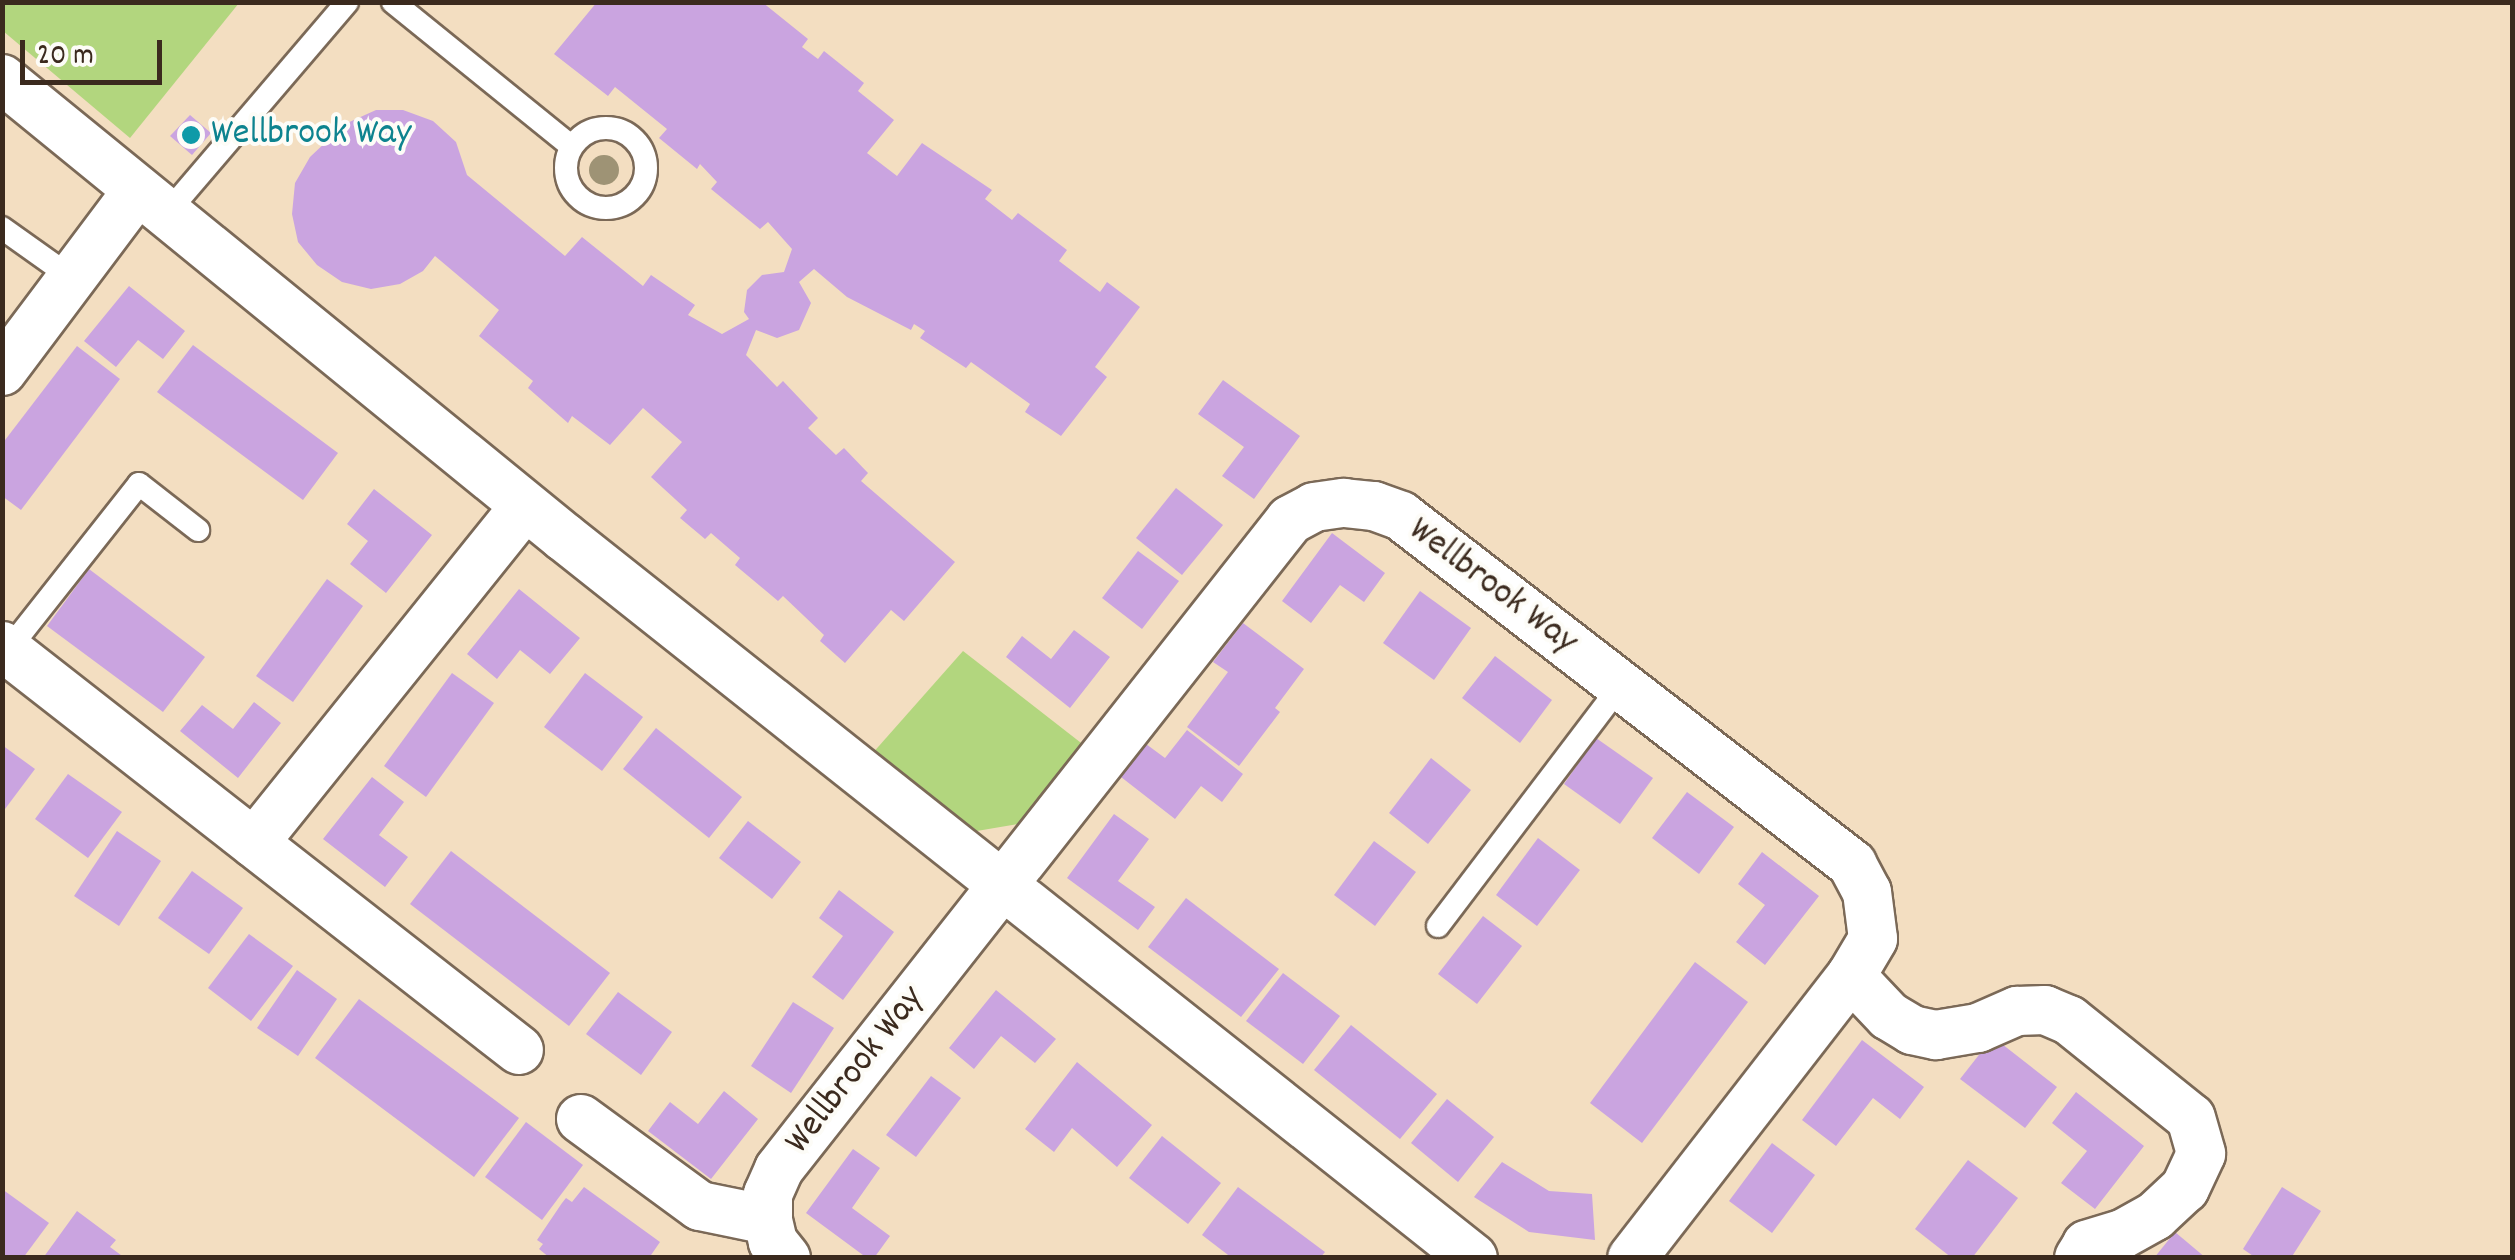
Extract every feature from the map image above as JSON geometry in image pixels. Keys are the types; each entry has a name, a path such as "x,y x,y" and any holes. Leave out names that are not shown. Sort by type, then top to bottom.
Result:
{"street":[{"path":"2,79 525,506 1473,1258"},
{"path":"2,371 72,278 153,202"},
{"path":"254,843 525,506"},
{"name":"Wellbrook Way","path":"777,1238 768,1194 778,1169 1290,520 1314,507 1374,506 1401,516 1852,864 1867,892 1874,939 1851,976 1632,1258"},
{"path":"5,648 520,1050"},
{"path":"1851,976 1890,1016 1924,1032 1978,1028 2017,1011 2045,1010 2069,1020 2191,1118 2201,1154 2185,1188 2156,1216 2087,1246 2078,1258"},
{"name":"Wellbrook Way","path":"581,1119 700,1206 777,1238"}],"lane":[{"path":"153,202 347,2"},
{"path":"393,2 571,146"},
{"path":"2,228 72,278"},
{"path":"5,648 139,484 198,530"},
{"path":"1438,926 1620,685"}],"green space":[{"path":"2,3 239,3 130,138 3,31"},
{"path":"963,651 1085,746 1024,823 965,833 871,755"}],"building":[{"path":"597,2 762,2 808,39 802,47 818,59 824,51 864,83 858,91 894,120 867,153 897,176 922,143 992,190 985,199 1012,220 1018,213 1067,250 1059,261 1100,292 1107,282 1140,307 1095,367 1107,377 1061,436 1025,412 1030,404 971,362 966,368 920,338 925,331 914,324 911,330 847,297 814,269 799,282 811,303 799,330 777,338 756,330 746,355 777,387 783,381 818,418 808,428 836,455 844,448 868,473 861,481 955,562 904,621 891,610 845,663 820,641 824,635 783,596 778,601 735,565 740,558 711,533 705,539 680,518 687,510 651,477 682,442 643,408 610,445 572,416 568,423 528,388 533,381 479,336 499,310 435,256 423,271 400,284 371,289 342,282 317,265 298,242 292,214 295,183 310,157 345,124 376,110 403,110 433,121 456,142 467,175 565,256 582,237 643,286 651,275 695,305 688,315 722,334 749,319 744,312 747,290 762,275 784,272 792,249 768,222 760,229 711,189 717,182 700,164 697,169 659,138 667,129 615,87 608,96 554,54"},
{"name":"Wellbrook Way","path":"190,115 211,133 192,155 170,136"},
{"path":"129,286 185,331 163,359 138,340 116,367 84,341"},
{"path":"193,345 338,453 303,500 157,392"},
{"path":"77,346 120,379 21,510 2,496 2,444"},
{"path":"1223,380 1300,436 1254,499 1222,476 1244,447 1198,414"},
{"path":"1176,488 1223,525 1182,575 1136,538"},
{"path":"374,489 432,535 386,593 350,564 368,541 347,524"},
{"path":"1332,533 1385,573 1364,602 1340,585 1311,623 1282,601"},
{"path":"1138,551 1179,581 1142,629 1102,598"},
{"path":"89,569 205,657 163,712 47,626"},
{"path":"327,579 363,606 293,702 256,676"},
{"path":"519,589 580,638 550,674 520,650 497,679 467,654"},
{"path":"1420,591 1471,628 1434,680 1383,643"},
{"path":"1243,623 1304,669 1275,708 1280,712 1239,766 1187,727 1228,672 1213,662"},
{"path":"1074,630 1110,657 1070,708 1006,657 1022,636 1051,659"},
{"path":"1495,656 1552,700 1520,743 1462,698"},
{"path":"452,673 494,703 426,797 384,766"},
{"path":"585,673 643,717 602,771 544,727"},
{"path":"254,702 281,723 238,778 180,731 202,705 233,729"},
{"path":"656,728 742,797 709,838 623,769"},
{"path":"1187,730 1243,774 1222,802 1201,786 1175,819 1121,777 1146,744 1165,758"},
{"path":"1596,738 1653,778 1620,824 1564,784"},
{"path":"2,745 35,769 2,813"},
{"path":"1431,758 1471,790 1428,844 1389,813"},
{"path":"68,774 122,812 88,858 35,819"},
{"path":"372,777 404,802 379,835 408,857 385,887 323,839"},
{"path":"1687,792 1734,827 1699,874 1652,838"},
{"path":"1114,814 1149,839 1118,881 1155,907 1138,930 1067,878"},
{"path":"748,821 801,862 772,899 719,858"},
{"path":"117,831 161,861 119,926 74,896"},
{"path":"1538,838 1580,870 1537,926 1496,895"},
{"path":"1374,841 1416,872 1375,926 1334,895"},
{"path":"451,851 610,973 569,1026 410,904"},
{"path":"1762,852 1819,896 1765,965 1736,942 1765,905 1738,884"},
{"path":"192,871 243,908 209,954 158,918"},
{"path":"839,890 894,932 843,1000 812,977 843,936 819,918"},
{"path":"1186,898 1279,969 1241,1017 1148,947"},
{"path":"1483,916 1522,946 1477,1004 1438,974"},
{"path":"249,934 293,966 251,1021 208,988"},
{"path":"1695,962 1748,1002 1642,1143 1590,1103"},
{"path":"297,970 337,999 298,1056 257,1028"},
{"path":"1283,973 1340,1016 1303,1064 1246,1021"},
{"path":"996,990 1056,1039 1035,1063 1001,1036 974,1069 949,1048"},
{"path":"618,992 672,1032 641,1075 586,1034"},
{"path":"359,999 519,1118 474,1177 315,1058"},
{"path":"793,1002 834,1028 791,1093 751,1066"},
{"path":"1351,1025 1437,1094 1400,1139 1314,1070"},
{"path":"1993,1037 2057,1087 2025,1128 1960,1079"},
{"path":"1862,1040 1924,1087 1900,1119 1873,1098 1836,1146 1802,1120"},
{"path":"1077,1062 1152,1125 1117,1167 1072,1128 1054,1152 1025,1129"},
{"path":"931,1076 961,1098 916,1157 886,1135"},
{"path":"724,1091 758,1119 711,1179 648,1131 670,1102 698,1124"},
{"path":"2076,1092 2144,1146 2095,1209 2061,1183 2087,1151 2052,1123"},
{"path":"1447,1099 1494,1137 1458,1182 1411,1143"},
{"path":"526,1122 583,1165 542,1220 485,1177"},
{"path":"1162,1136 1221,1183 1188,1224 1129,1178"},
{"path":"1772,1143 1815,1175 1772,1233 1729,1201"},
{"path":"853,1149 880,1168 852,1208 890,1236 874,1258 867,1258 806,1213"},
{"path":"1968,1160 2018,1198 1972,1258 1952,1258 1915,1229"},
{"path":"1502,1162 1549,1191 1592,1194 1595,1240 1529,1232 1474,1197"},
{"path":"584,1187 660,1242 649,1258 550,1258 539,1249 543,1244 537,1240 562,1203 566,1198 572,1202"},
{"path":"1238,1187 1325,1252 1320,1258 1232,1258 1202,1235"},
{"path":"2282,1187 2321,1211 2291,1258 2256,1258 2243,1249"},
{"path":"2,1189 49,1223 23,1258 2,1258"},
{"path":"77,1211 116,1240 110,1247 125,1258 43,1258"},
{"path":"2175,1232 2206,1258 2154,1258"}],"place":[{"name":"Wellbrook Way","path":"191,135"}]}
